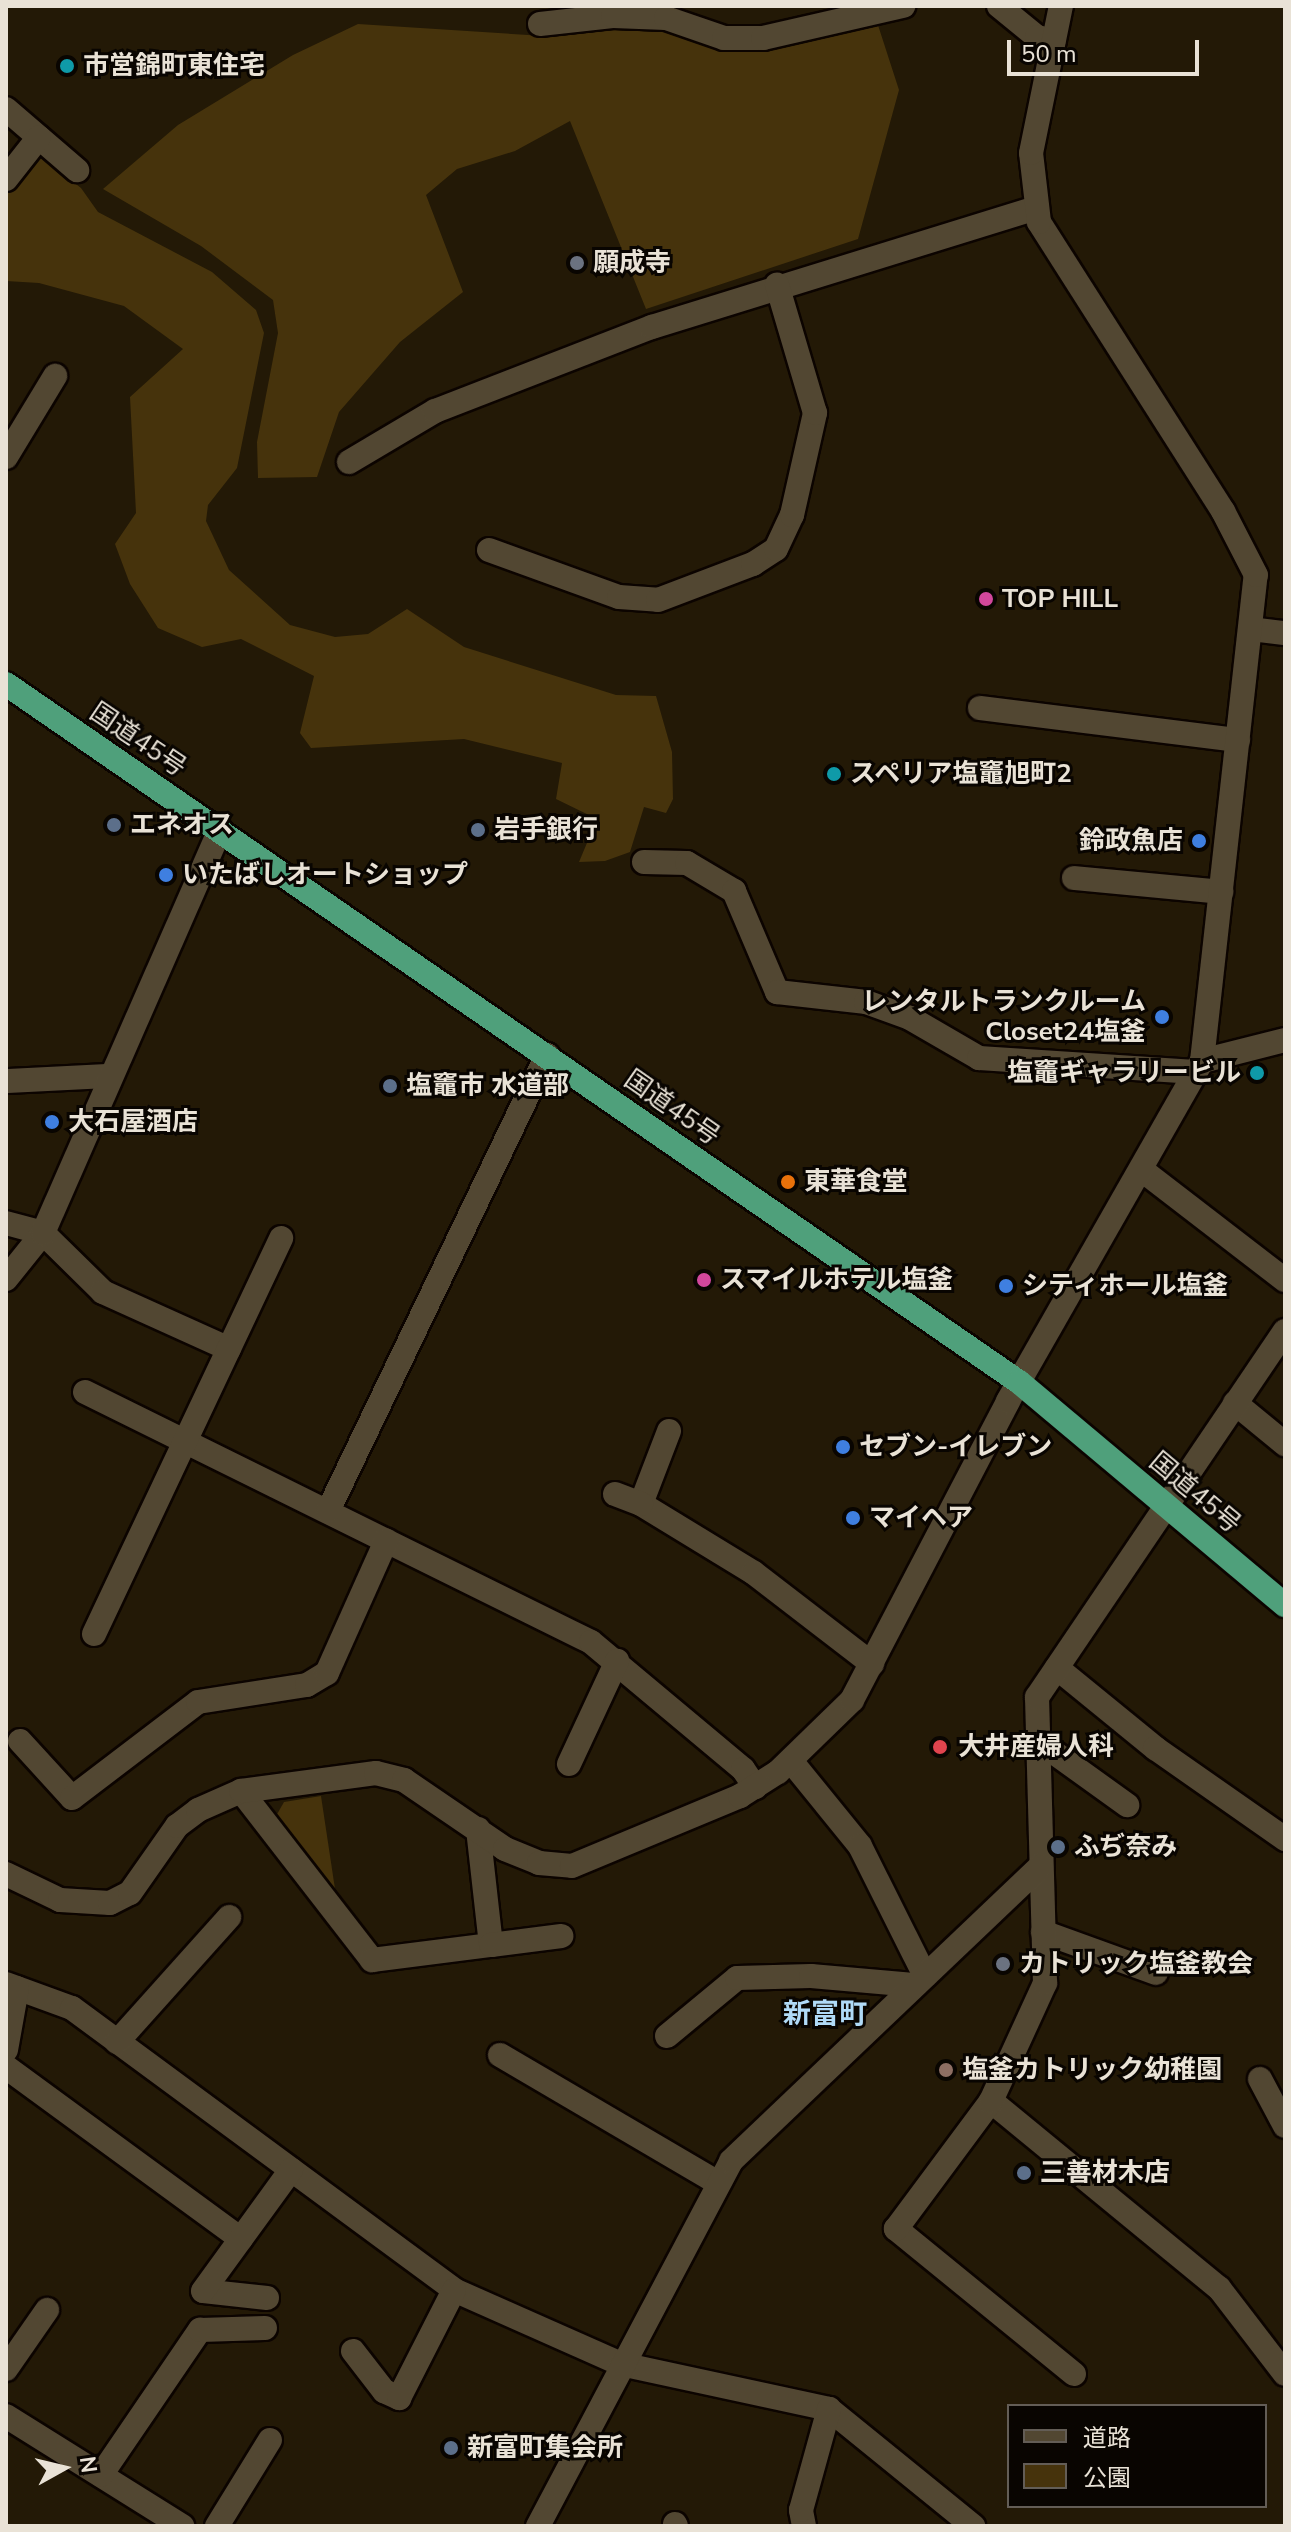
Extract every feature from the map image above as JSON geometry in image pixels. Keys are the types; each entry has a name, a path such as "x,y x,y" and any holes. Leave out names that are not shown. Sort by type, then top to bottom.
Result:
{"highway":[{"name":"国道45号","path":"6,684 1019,1382 1285,1605"}],"street":[{"path":"540,24 613,16 666,18 724,38 763,38 903,6"},
{"path":"999,6 1037,37 1054,41"},
{"path":"6,1874 60,1900 110,1903 144,1877 177,1826 241,1791 376,1773 404,1780 505,1849 539,1863 572,1866 604,1857 755,1787 791,1761 852,1700 936,1533 1199,1066 1221,892 1256,575 1252,558 1045,237 1036,208 1031,153 1061,6"},
{"path":"6,109 77,170"},
{"path":"6,179 39,137"},
{"path":"349,462 435,411 777,285 1036,208"},
{"path":"489,550 619,597 658,600 753,564 776,549 792,515 815,413 777,285"},
{"path":"6,457 55,376"},
{"path":"1251,629 1285,633"},
{"path":"980,708 1238,740"},
{"path":"6,1279 43,1233 220,830"},
{"path":"644,862 687,863 734,891 777,992 866,1002 910,1018 979,1058 1199,1066 1285,1040"},
{"path":"1074,878 1221,892"},
{"path":"328,1511 547,1055"},
{"path":"6,1081 110,1076"},
{"path":"1142,1170 1285,1280"},
{"path":"6,1223 43,1233 103,1292 229,1349"},
{"path":"94,1634 281,1238"},
{"path":"1074,2374 896,2229 991,2101 1045,1983 1037,1697 1164,1503 1285,1331"},
{"path":"85,1392 591,1642 743,1769 755,1787"},
{"path":"1235,1403 1285,1444"},
{"path":"641,1504 669,1431"},
{"path":"615,1494 641,1504 754,1573 872,1664"},
{"path":"20,1741 72,1798 198,1702 307,1685 327,1673 386,1541"},
{"path":"569,1764 617,1661"},
{"path":"1057,1668 1155,1748 1285,1839"},
{"path":"1038,1741 1127,1805"},
{"path":"791,1761 860,1846 919,1980"},
{"path":"241,1791 372,1960 561,1936"},
{"path":"478,1829 491,1945"},
{"path":"538,2526 718,2183 760,2132 1040,1867"},
{"path":"117,2042 229,1917"},
{"path":"1043,1932 1156,1973"},
{"path":"667,2036 737,1978 811,1976 919,1980"},
{"path":"6,2050 12,1986 72,2008 454,2290 621,2364 829,2409 973,2526"},
{"path":"500,2055 718,2183"},
{"path":"6,2067 241,2239"},
{"path":"1260,2079 1285,2126"},
{"path":"991,2101 1219,2288 1285,2374"},
{"path":"267,2298 203,2291 291,2170"},
{"path":"353,2351 384,2391 399,2398 454,2290"},
{"path":"6,2369 47,2310"},
{"path":"101,2475 200,2330 265,2328"},
{"path":"804,2526 801,2510 829,2409"},
{"path":"6,2416 182,2526"},
{"path":"217,2526 270,2440"}],"green space":[{"path":"614,22 663,23 729,47 877,22 899,90 858,239 646,309 570,121 515,151 457,169 426,195 463,292 400,342 339,412 317,477 258,478 257,442 278,333 273,300 201,246 103,189 178,125 293,55 358,24 544,36"},
{"path":"41,157 81,188 98,212 212,272 256,310 264,333 237,468 208,505 206,521 229,570 290,625 335,637 368,634 407,609 464,647 616,695 656,696 672,752 673,799 666,813 644,807 630,852 605,861 579,862 597,819 556,799 562,763 464,739 311,748 300,733 314,676 241,639 202,647 158,628 130,584 115,544 136,513 130,397 183,349 124,306 39,283 6,281 6,195"},
{"path":"321,1796 335,1889 276,1816 284,1802"}],"place":[{"name":"市営錦町東住宅","path":"67,66"},
{"name":"願成寺","path":"577,263"},
{"name":"TOP HILL","path":"986,599"},
{"name":"スペリア塩竈旭町2","path":"834,774"},
{"name":"エネオス","path":"114,825"},
{"name":"岩手銀行","path":"478,830"},
{"name":"鈴政魚店","path":"1199,841"},
{"name":"いたばしオートショップ","path":"166,875"},
{"name":"レンタルトランクルーム Closet24塩釜","path":"1162,1017"},
{"name":"塩竈ギャラリービル","path":"1257,1073"},
{"name":"塩竈市 水道部","path":"390,1086"},
{"name":"大石屋酒店","path":"52,1122"},
{"name":"東華食堂","path":"788,1182"},
{"name":"スマイルホテル塩釜","path":"704,1280"},
{"name":"シティホール塩釜","path":"1006,1286"},
{"name":"セブン-イレブン","path":"843,1447"},
{"name":"マイヘア","path":"853,1518"},
{"name":"大井産婦人科","path":"940,1747"},
{"name":"ふぢ奈み","path":"1058,1847"},
{"name":"カトリック塩釜教会","path":"1003,1964"},
{"name":"塩釜カトリック幼稚園","path":"946,2070"},
{"name":"三善材木店","path":"1024,2173"},
{"name":"新富町集会所","path":"451,2448"}],"district":[{"name":"新富町","path":"825,2014"}]}
